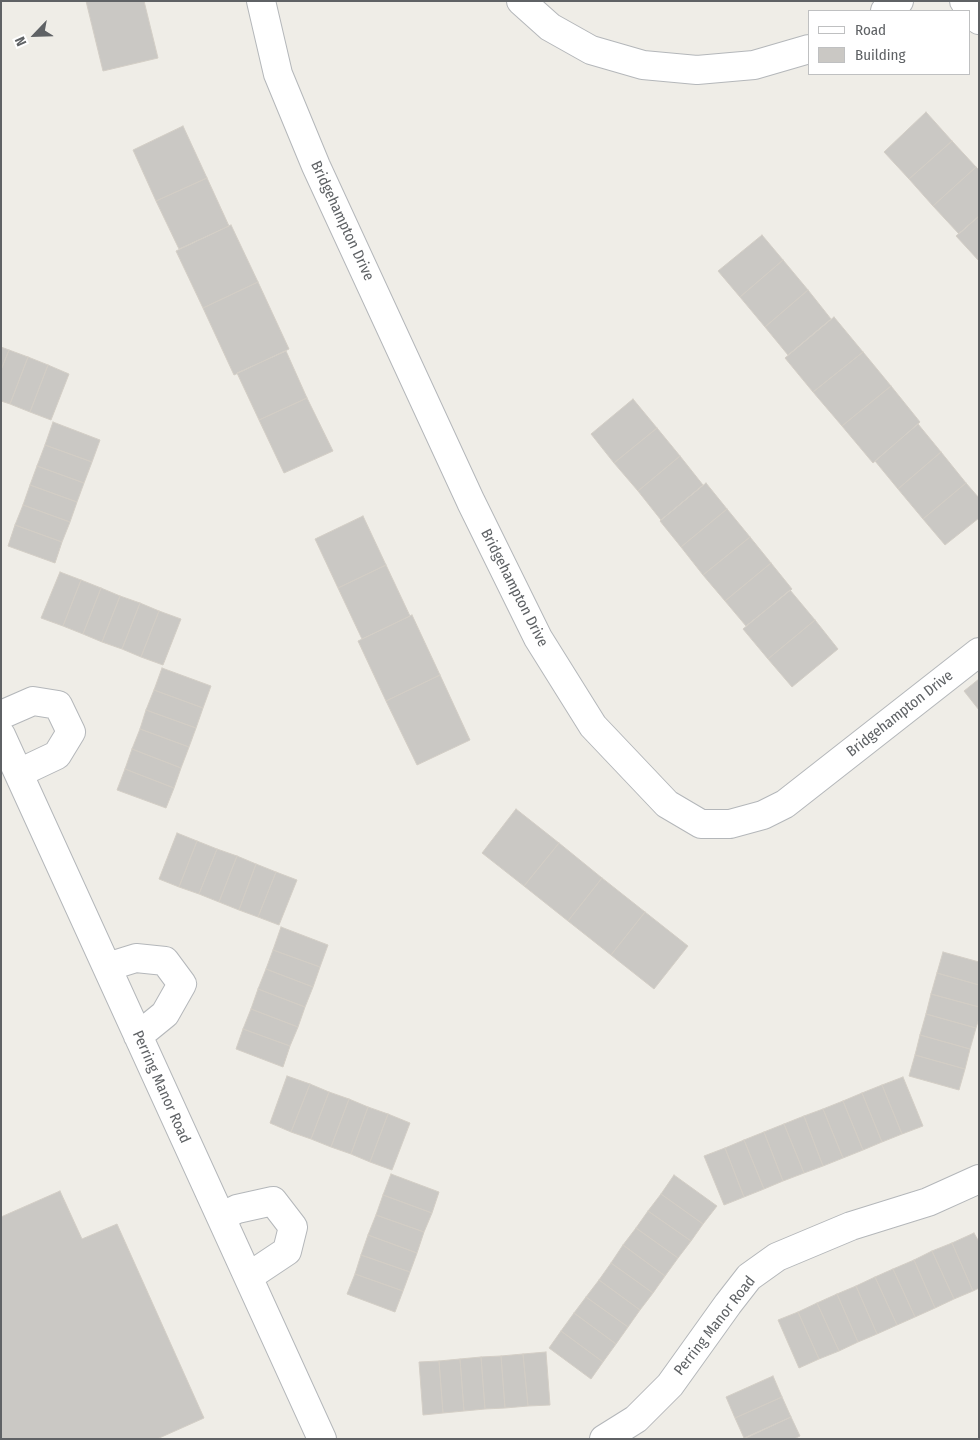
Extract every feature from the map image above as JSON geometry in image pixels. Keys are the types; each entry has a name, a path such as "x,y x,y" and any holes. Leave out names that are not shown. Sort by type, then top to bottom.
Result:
{"street":[{"name":"Bridgehampton Drive","path":"262,1 278,74 316,166 471,502 538,638 593,726 667,804 701,824 730,824 763,815 785,804 979,652"},
{"path":"521,1 550,27 591,50 643,65 697,70 754,65 808,49"},
{"path":"886,10 899,1"},
{"path":"964,1 979,20"},
{"path":"1,715 33,701 58,705 71,732 57,755 19,774"},
{"name":"Perring Manor Road","path":"1,734 322,1439"},
{"path":"107,967 136,958 165,962 182,984 165,1014 138,1036"},
{"name":"Perring Manor Road","path":"604,1439 636,1419 670,1385 722,1311 749,1277 776,1257 851,1226 928,1202 979,1179"},
{"path":"221,1217 238,1209 273,1201 293,1227 287,1251 248,1277"}],"building":[{"path":"86,1 144,1 158,58 103,71"},
{"path":"926,112 952,141 909,179 884,152"},
{"path":"183,126 207,178 156,201 133,150"},
{"path":"952,141 976,167 933,206 909,179"},
{"path":"976,167 979,170 979,216 959,234 933,206"},
{"path":"207,178 229,226 179,249 156,201"},
{"path":"979,216 979,261 956,236"},
{"path":"231,225 258,282 203,308 176,251"},
{"path":"762,235 783,260 740,297 718,271"},
{"path":"783,260 808,290 765,327 740,297"},
{"path":"258,282 289,349 234,375 203,308"},
{"path":"808,290 831,319 788,355 765,327"},
{"path":"834,317 863,352 813,392 785,358"},
{"path":"1,347 9,350 1,370"},
{"path":"9,350 28,357 10,404 1,401 1,370"},
{"path":"286,351 307,398 259,420 237,373"},
{"path":"863,352 891,386 842,426 813,392"},
{"path":"28,357 48,365 30,412 10,404"},
{"path":"48,365 69,374 51,420 30,412"},
{"path":"891,386 920,422 873,463 842,426"},
{"path":"307,398 333,451 284,473 259,420"},
{"path":"633,399 657,428 614,463 591,434"},
{"path":"53,422 100,440 92,462 45,445"},
{"path":"918,424 941,452 898,489 875,461"},
{"path":"657,428 680,456 638,491 614,463"},
{"path":"45,445 92,462 84,483 37,466"},
{"path":"941,452 966,483 923,519 898,489"},
{"path":"680,456 703,485 661,520 638,491"},
{"path":"37,466 84,483 77,502 30,485"},
{"path":"706,483 727,509 681,547 660,521"},
{"path":"966,483 979,498 979,518 945,545 923,519"},
{"path":"30,485 77,502 70,522 23,505"},
{"path":"23,505 70,522 62,542 15,525"},
{"path":"727,509 750,537 703,575 681,547"},
{"path":"363,516 386,565 338,588 315,539"},
{"path":"15,525 62,542 55,563 8,546"},
{"path":"750,537 771,563 725,601 703,575"},
{"path":"771,563 792,589 746,626 725,601"},
{"path":"386,565 410,616 362,639 338,588"},
{"path":"60,572 81,580 63,626 41,618"},
{"path":"81,580 101,588 83,634 63,626"},
{"path":"101,588 120,596 102,642 83,634"},
{"path":"790,590 815,620 768,659 743,629"},
{"path":"120,596 140,603 122,649 102,642"},
{"path":"140,603 159,611 141,657 122,649"},
{"path":"159,611 181,619 163,665 141,657"},
{"path":"412,615 440,675 386,701 358,641"},
{"path":"815,620 838,649 792,687 768,659"},
{"path":"162,668 211,686 203,708 154,690"},
{"path":"440,675 470,740 417,765 386,701"},
{"path":"979,679 979,710 964,691"},
{"path":"154,690 203,708 196,728 146,710"},
{"path":"146,710 196,728 189,747 140,729"},
{"path":"140,729 189,747 181,768 132,749"},
{"path":"132,749 181,768 174,788 125,769"},
{"path":"125,769 174,788 166,808 117,790"},
{"path":"516,809 559,843 524,886 482,853"},
{"path":"177,833 197,841 179,887 159,879"},
{"path":"197,841 217,849 199,894 179,887"},
{"path":"559,843 602,878 568,921 524,886"},
{"path":"217,849 237,856 219,902 199,894"},
{"path":"237,856 256,864 239,910 219,902"},
{"path":"256,864 276,872 258,917 239,910"},
{"path":"276,872 297,880 279,925 258,917"},
{"path":"602,878 645,912 611,955 568,921"},
{"path":"645,912 688,946 654,989 611,955"},
{"path":"281,927 328,945 320,967 273,950"},
{"path":"273,950 320,967 313,987 266,969"},
{"path":"943,952 979,962 979,985 937,973"},
{"path":"266,969 313,987 305,1007 258,989"},
{"path":"937,973 979,985 979,1007 931,994"},
{"path":"258,989 305,1007 298,1027 251,1009"},
{"path":"931,994 979,1007 979,1018 976,1028 926,1014"},
{"path":"251,1009 298,1027 290,1046 243,1029"},
{"path":"926,1014 976,1028 970,1049 920,1035"},
{"path":"243,1029 290,1046 283,1067 236,1049"},
{"path":"920,1035 970,1049 965,1069 915,1055"},
{"path":"915,1055 965,1069 959,1090 909,1076"},
{"path":"287,1076 310,1084 291,1132 270,1123"},
{"path":"903,1077 923,1126 902,1134 882,1085"},
{"path":"310,1084 329,1092 311,1139 291,1132"},
{"path":"882,1085 902,1134 882,1142 862,1093"},
{"path":"329,1092 349,1099 331,1147 311,1139"},
{"path":"862,1093 882,1142 863,1150 843,1101"},
{"path":"349,1099 368,1107 351,1154 331,1147"},
{"path":"843,1101 863,1150 843,1158 823,1109"},
{"path":"368,1107 388,1114 370,1162 351,1154"},
{"path":"823,1109 843,1158 823,1166 804,1116"},
{"path":"388,1114 410,1123 392,1170 370,1162"},
{"path":"804,1116 823,1166 804,1173 784,1124"},
{"path":"784,1124 804,1173 783,1181 764,1132"},
{"path":"764,1132 783,1181 764,1189 744,1140"},
{"path":"744,1140 764,1189 744,1197 725,1148"},
{"path":"725,1148 744,1197 724,1205 704,1156"},
{"path":"391,1174 439,1192 432,1213 383,1195"},
{"path":"674,1175 717,1206 703,1224 661,1194"},
{"path":"60,1191 82,1239 117,1224 204,1418 157,1439 1,1439 1,1217"},
{"path":"661,1194 703,1224 691,1241 648,1211"},
{"path":"383,1195 432,1213 424,1232 376,1215"},
{"path":"648,1211 691,1241 678,1258 636,1228"},
{"path":"376,1215 424,1232 417,1253 368,1235"},
{"path":"636,1228 678,1258 665,1276 623,1245"},
{"path":"974,1233 979,1242 979,1288 973,1291 952,1243"},
{"path":"368,1235 417,1253 410,1272 361,1255"},
{"path":"952,1243 973,1291 954,1299 932,1251"},
{"path":"623,1245 665,1276 653,1293 611,1263"},
{"path":"932,1251 954,1299 935,1308 914,1260"},
{"path":"361,1255 410,1272 403,1291 355,1274"},
{"path":"914,1260 935,1308 915,1317 893,1269"},
{"path":"611,1263 653,1293 640,1310 599,1280"},
{"path":"893,1269 915,1317 897,1325 875,1277"},
{"path":"355,1274 403,1291 395,1312 347,1294"},
{"path":"875,1277 897,1325 877,1334 856,1286"},
{"path":"599,1280 640,1310 628,1327 586,1297"},
{"path":"856,1286 877,1334 858,1342 837,1294"},
{"path":"837,1294 858,1342 839,1351 817,1303"},
{"path":"586,1297 628,1327 616,1344 574,1313"},
{"path":"817,1303 839,1351 819,1359 798,1312"},
{"path":"798,1312 819,1359 799,1368 778,1320"},
{"path":"574,1313 616,1344 603,1362 561,1331"},
{"path":"561,1331 603,1362 591,1379 549,1348"},
{"path":"546,1352 550,1405 528,1406 523,1354"},
{"path":"523,1354 528,1406 505,1408 501,1356"},
{"path":"501,1356 505,1408 485,1409 481,1357"},
{"path":"481,1357 485,1409 464,1411 460,1359"},
{"path":"460,1359 464,1411 443,1413 439,1361"},
{"path":"439,1361 443,1413 423,1415 419,1362"},
{"path":"773,1376 782,1397 735,1418 726,1397"},
{"path":"782,1397 791,1417 744,1438 735,1418"},
{"path":"791,1417 800,1436 794,1439 744,1439"}]}
